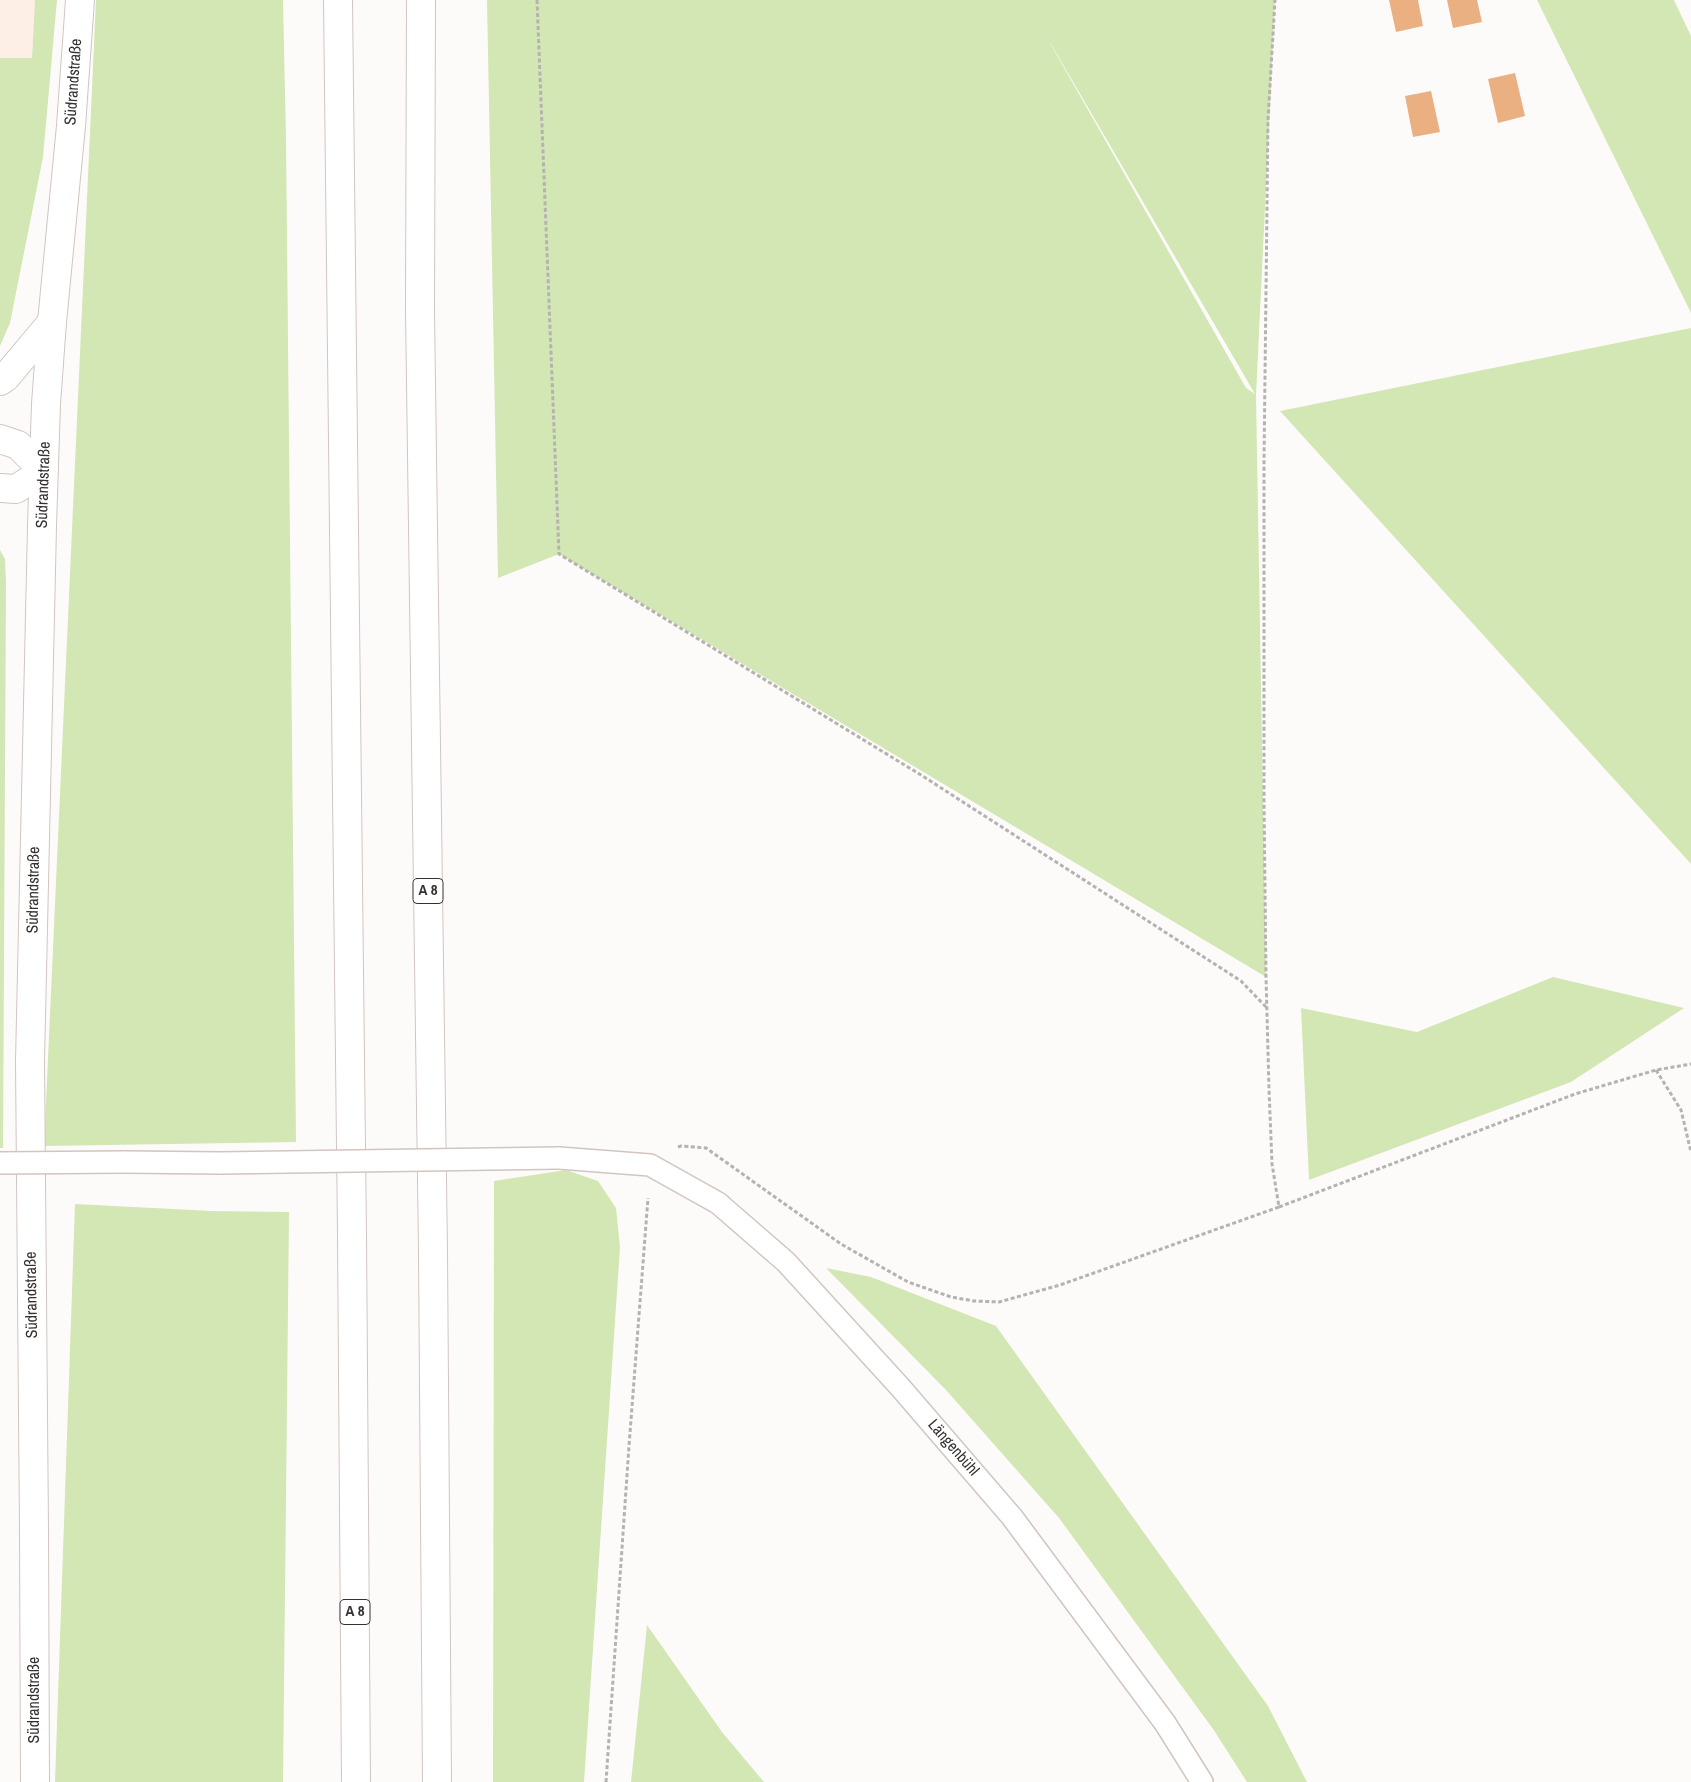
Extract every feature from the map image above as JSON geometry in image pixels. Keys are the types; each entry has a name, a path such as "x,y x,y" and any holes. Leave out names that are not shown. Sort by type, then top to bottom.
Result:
{"main road":[{"name":"Südrandstraße","path":"35,1782 30,1061 44,472 46,404 52,322 71,126 80,0"},
{"name":"A 8","path":"338,0 352,1194 356,1782"},
{"name":"A 8","path":"421,0 420,310 438,1782"},
{"path":"0,381 6,377 52,322"},
{"path":"0,439 18,445 44,472 16,488 0,488"}],"lane":[{"path":"0,1163 220,1163 559,1158 650,1165"},
{"name":"Längenbühl","path":"650,1165 718,1203 786,1262 900,1387 1012,1517 1165,1723 1202,1782"}],"path":[{"path":"537,0 559,554 912,770 1241,980 1267,1008"},
{"path":"1275,0 1268,120 1264,462 1264,801 1267,1008 1272,1164 1280,1207"},
{"path":"606,1782 650,1165 664,1153 681,1146 706,1148 841,1244 908,1282 951,1297 974,1301 999,1302 1060,1285 1280,1207 1575,1094 1656,1070 1691,1064"},
{"path":"1656,1070 1681,1110 1691,1152"}],"shaded area":[{"path":"0,0 35,0 32,58 0,58"}],"green space":[{"path":"35,0 57,0 43,157 10,323 0,346 0,58 32,58"},
{"path":"96,0 283,0 296,1142 44,1146"},
{"path":"487,0 1275,0 1256,395 1266,977 559,554 498,578","holes":["1050,43 1255,394 1246,388"]},
{"path":"1537,0 1674,0 1691,36 1691,313"},
{"path":"1691,328 1691,864 1280,411"},
{"path":"0,550 5,559 6,583 3,1148 0,1148"},
{"path":"1553,977 1684,1008 1571,1082 1309,1180 1301,1008 1417,1032"},
{"path":"566,1170 598,1181 616,1208 620,1247 584,1782 493,1782 494,1181"},
{"path":"75,1204 212,1211 289,1212 283,1782 55,1782"},
{"path":"826,1268 871,1277 996,1326 1268,1706 1307,1782 1247,1782 1213,1729 1059,1518 946,1390"},
{"path":"647,1625 722,1732 764,1782 631,1782"}],"building":[{"path":"1389,0 1418,0 1423,26 1396,32"},
{"path":"1447,0 1477,0 1482,22 1453,28"},
{"path":"1515,73 1525,116 1498,123 1488,79"},
{"path":"1431,91 1440,132 1413,137 1405,96"}]}
